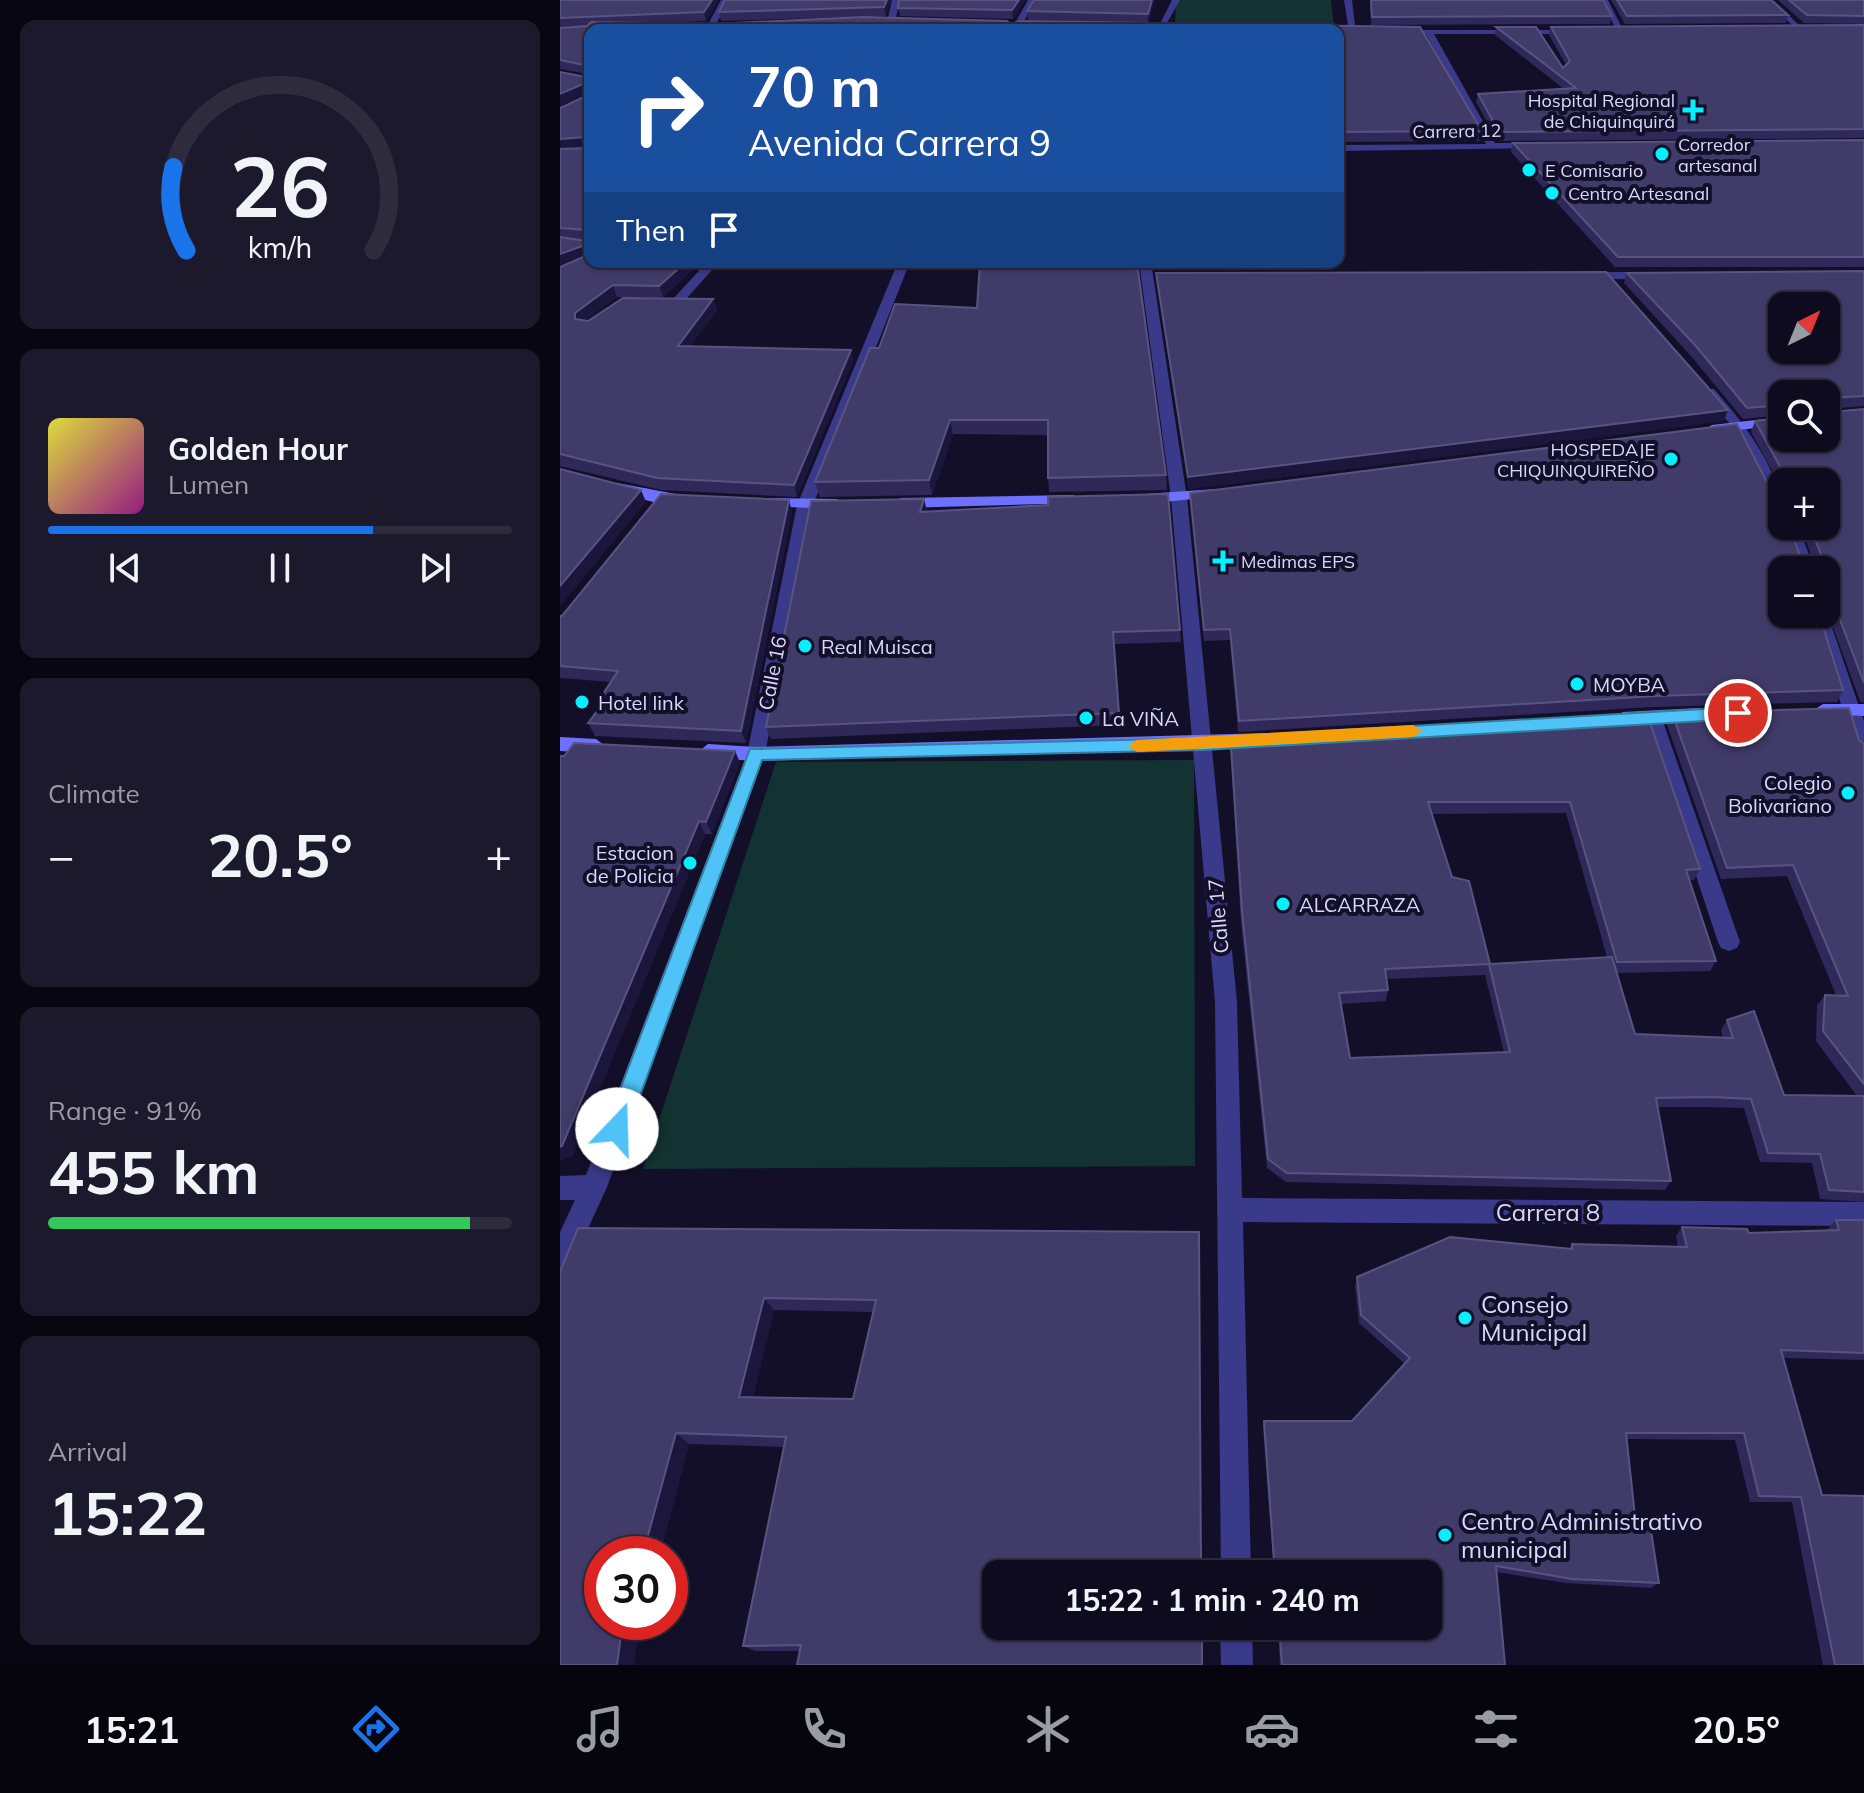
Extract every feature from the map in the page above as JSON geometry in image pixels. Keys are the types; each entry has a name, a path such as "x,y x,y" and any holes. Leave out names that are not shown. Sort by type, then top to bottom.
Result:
{"street":[{"path":"712,24 725,0"},
{"path":"891,22 896,0"},
{"path":"1019,24 1032,0"},
{"path":"1163,24 1176,0"},
{"path":"1348,0 1353,32"},
{"path":"1604,0 1622,32"},
{"path":"1768,0 1802,29"},
{"path":"879,22 907,22"},
{"path":"1787,29 1818,29"},
{"path":"1344,31 1368,32"},
{"path":"1383,32 1581,32"},
{"path":"1429,32 1492,146"},
{"path":"1540,32 1547,44"},
{"path":"1609,32 1637,32"},
{"name":"Carrera 12","path":"1344,148 1554,146"},
{"path":"636,303 675,304 708,268"},
{"name":"Calle 16","path":"560,1261 594,1187 756,754 805,505 902,268"},
{"name":"Calle 17","path":"1147,271 1179,498 1226,1002 1236,1560"},
{"path":"1576,276 1613,282 1672,275"},
{"path":"1698,379 1738,425 1768,483"},
{"path":"1691,431 1768,422"},
{"path":"603,483 657,504 704,500"},
{"path":"1133,499 1179,498 1226,492"},
{"path":"883,504 1086,500"},
{"path":"748,502 852,504"},
{"path":"1826,628 1858,709 1864,750"},
{"path":"1805,711 1858,709"},
{"path":"1606,719 1714,714"},
{"path":"1652,716 1729,942"},
{"path":"696,751 756,754 1204,744 1281,739"},
{"path":"560,744 620,747"},
{"path":"560,1188 594,1187"},
{"name":"Carrera 8","path":"1232,1210 1864,1214"},
{"path":"1236,1640 1237,1665"}],"green space":[{"path":"1176,0 1331,0 1334,24 1175,24"},
{"path":"1194,760 1195,1166 643,1169 776,762"}],"building":[{"path":"560,0 712,0 704,12 560,18"},
{"path":"725,0 887,0 884,7 719,12"},
{"path":"899,0 1019,0 1012,10 898,8"},
{"path":"1034,0 1152,0 1148,14 1027,11"},
{"path":"1371,0 1603,0 1612,16 1372,17"},
{"path":"1617,0 1771,0 1788,15 1627,16"},
{"path":"1789,0 1864,0 1864,16 1807,15"},
{"path":"864,17 1007,21 1011,24 711,24"},
{"path":"1020,21 1220,24 1011,24"},
{"path":"591,22 711,24 589,24"},
{"path":"1864,25 1864,129 1499,132 1478,94 1576,88 1496,27 1536,27 1563,68 1570,61 1551,27"},
{"path":"584,26 584,65 560,60 560,28"},
{"path":"1344,26 1420,27 1482,131 1344,132"},
{"path":"560,72 584,77 584,83 560,94"},
{"path":"584,97 584,137 560,139 560,108"},
{"path":"1864,140 1864,257 1618,257 1513,143"},
{"path":"584,148 584,230 560,228 560,149"},
{"path":"560,237 584,241 584,245 560,254"},
{"path":"584,257 584,268 679,268 659,286 613,285 575,313 575,319 588,321 623,298 713,299 678,346 851,350 794,485 657,478 560,454 560,267"},
{"path":"980,268 1138,270 1166,475 1048,478 1048,420 950,420 929,480 815,482 870,348 879,348 895,304 977,308"},
{"path":"1864,271 1864,396 1840,397 1840,380 1768,380 1768,406 1747,408 1695,345 1627,273"},
{"path":"1606,272 1728,410 1188,477 1156,273"},
{"path":"1864,409 1864,683 1840,620 1840,556 1821,556 1815,540 1840,540 1840,468 1781,468 1772,452 1840,452 1840,411"},
{"path":"1768,420 1768,445 1755,421"},
{"path":"1737,424 1768,484 1768,540 1794,540 1800,556 1768,556 1768,628 1823,628 1843,690 1656,696 1239,721 1230,629 1204,630 1190,493"},
{"path":"560,469 641,490 560,586"},
{"path":"661,494 789,500 741,731 588,723 610,694 603,694 618,671 560,666 560,616"},
{"path":"1168,494 1180,630 1113,632 1119,713 766,727 811,501 924,499 920,512 1048,505 1048,497"},
{"path":"1849,708 1859,740 1864,744 1864,1084 1823,1031 1825,995 1848,996 1793,865 1727,868 1672,713"},
{"path":"1647,714 1700,869 1686,870 1716,961 1617,962 1570,802 1428,802 1452,877 1469,881 1490,964 1612,957 1635,1034 1733,1038 1727,1020 1754,1011 1784,1095 1864,1096 1864,1192 1829,1190 1820,1154 1768,1153 1751,1099 1711,1097 1656,1098 1671,1181 1287,1173 1268,1159 1242,912 1231,747 1241,747 1240,740","holes":["1489,964 1510,1052 1350,1058 1339,993 1388,990 1385,969"]},
{"path":"574,743 735,751 706,822 699,821 560,1147 560,756 564,756"},
{"path":"1836,1220 1864,1220 1864,1353 1781,1350 1822,1495 1864,1496 1864,1665 1835,1665 1801,1497 1759,1496 1744,1433 1626,1433 1635,1516 1649,1517 1659,1583 1572,1579 1496,1566 1505,1665 1282,1665 1280,1640 1442,1640 1442,1560 1274,1560 1264,1421 1352,1421 1410,1358 1361,1315 1357,1277 1450,1237 1572,1249 1572,1244 1687,1247 1682,1227 1747,1229 1749,1233 1839,1230"},
{"path":"578,1228 1199,1232 1201,1560 982,1560 982,1640 1202,1640 1202,1665 797,1665 801,1645 743,1646 786,1437 676,1433 648,1536 584,1536 584,1640 620,1640 617,1665 560,1665 560,1272","holes":["764,1298 876,1300 853,1399 739,1397"]}],"slow traffic":[{"path":"1137,746 1413,731"}],"place":[{"name":"Hospital Regional de Chiquinquirá","path":"1693,110"},
{"name":"Corredor artesanal","path":"1662,154"},
{"name":"E Comisario","path":"1529,170"},
{"name":"Centro Artesanal","path":"1552,193"},
{"name":"HOSPEDAJE CHIQUINQUIREÑO","path":"1671,459"},
{"name":"Medimas EPS","path":"1223,561"},
{"name":"Real Muisca","path":"805,646"},
{"name":"MOYBA","path":"1577,684"},
{"name":"Hotel link","path":"582,702"},
{"name":"La VIÑA","path":"1086,718"},
{"name":"Colegio Bolivariano","path":"1848,793"},
{"name":"Estacion de Policia","path":"690,863"},
{"name":"ALCARRAZA","path":"1283,904"},
{"name":"Consejo Municipal","path":"1465,1318"},
{"name":"Centro Administrativo municipal","path":"1445,1535"}],"route":[{"path":"617,1129 756,754 1204,744 1738,713"}]}
